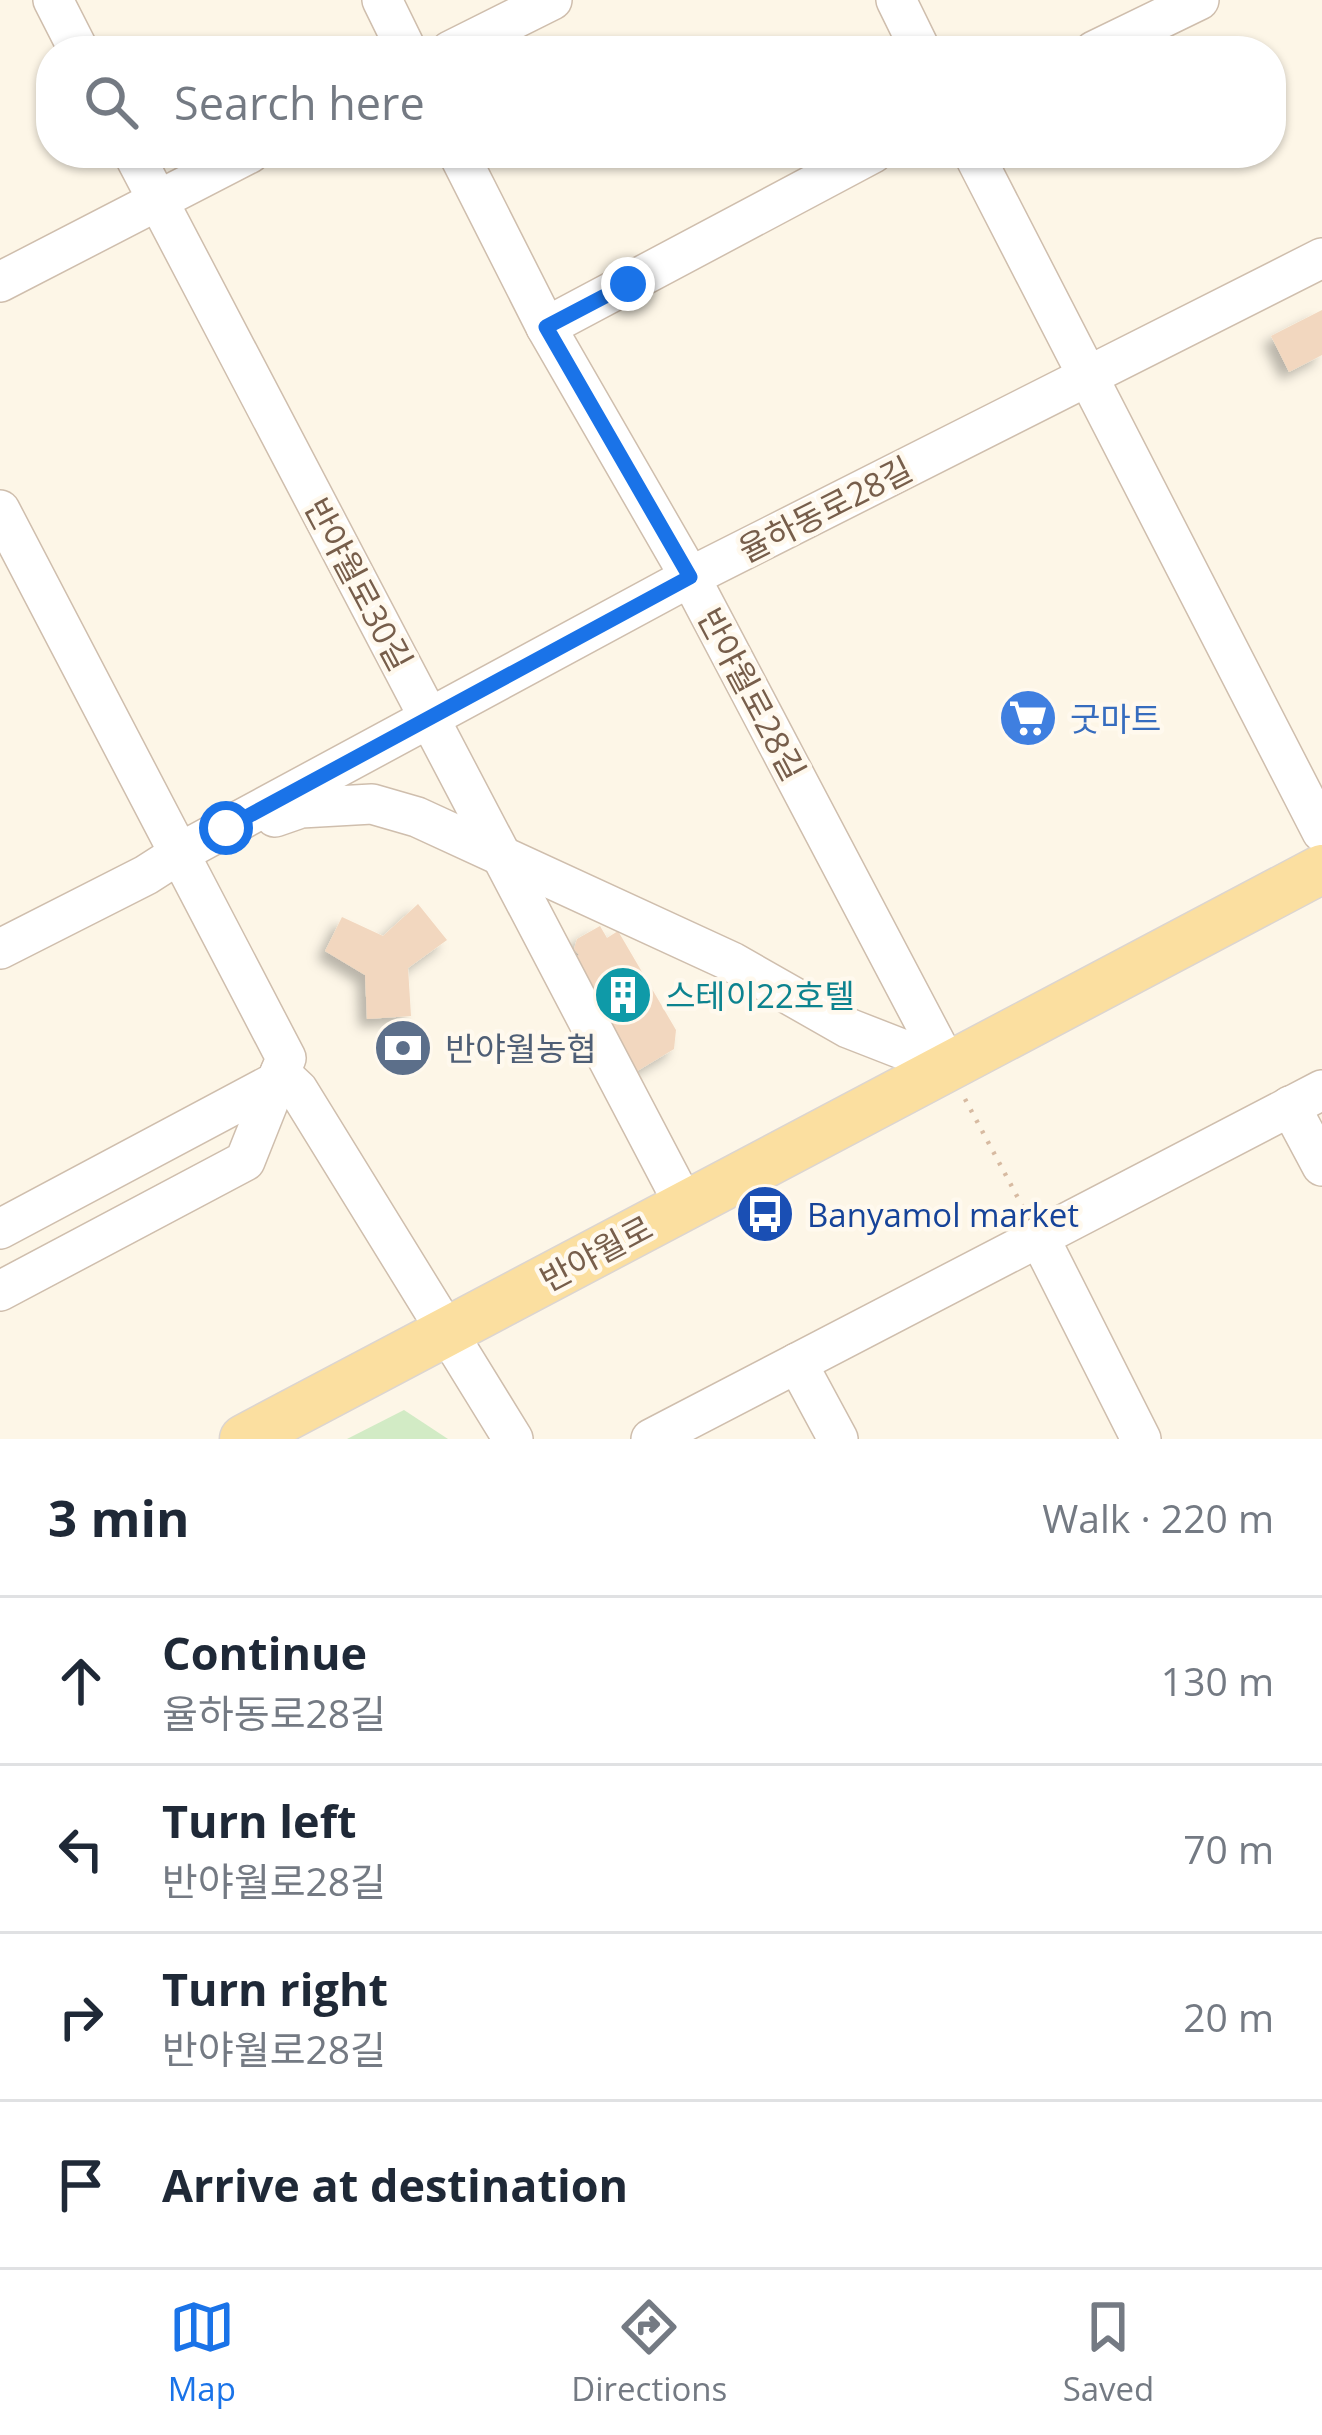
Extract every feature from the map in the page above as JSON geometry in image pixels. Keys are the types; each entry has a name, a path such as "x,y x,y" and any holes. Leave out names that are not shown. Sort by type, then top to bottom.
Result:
{"main road":[{"name":"반야월로","path":"244,1439 1322,869"}],"street":[{"path":"52,0 71,36"},
{"path":"382,0 400,36"},
{"path":"481,36 552,0"},
{"path":"896,0 914,36"},
{"path":"1124,36 1198,0"},
{"name":"반야월로30길","path":"141,168 685,1206"},
{"path":"0,282 221,168"},
{"name":"반야월로28길","path":"466,168 546,327 690,577 948,1067"},
{"path":"546,327 845,168"},
{"path":"981,168 1322,832"},
{"name":"율하동로28길","path":"0,950 690,577 1322,258"},
{"path":"0,510 181,852 280,1071 298,1090 513,1439"},
{"name":"율하동로28길","path":"181,852 301,808 373,804 417,817 502,857"},
{"path":"502,857 731,962 848,1028 948,1067"},
{"path":"0,1229 280,1071"},
{"path":"0,1291 245,1161 280,1071"},
{"path":"651,1439 1306,1098 1322,1166"},
{"path":"1039,1237 1141,1439"},
{"path":"796,1363 838,1439"}],"path":[{"path":"948,1067 1039,1237"}],"green space":[{"path":"404,1410 448,1439 347,1439"}],"building":[{"path":"1322,310 1322,355 1289,372 1271,336"},
{"path":"418,904 447,940 408,968 411,1016 367,1019 365,975 325,951 342,917 383,936"},
{"name":"스테이22호텔","path":"600,926 607,938 618,931 676,1030 674,1049 634,1073 571,960 579,955 574,949 577,939"}],"place":[{"name":"굿마트","path":"1028,718"},
{"name":"스테이22호텔","path":"623,995"},
{"name":"반야월농협","path":"403,1048"},
{"name":"Banyamol market","path":"765,1214"}],"route":[{"path":"226,828 690,577 546,327 628,284"}]}
